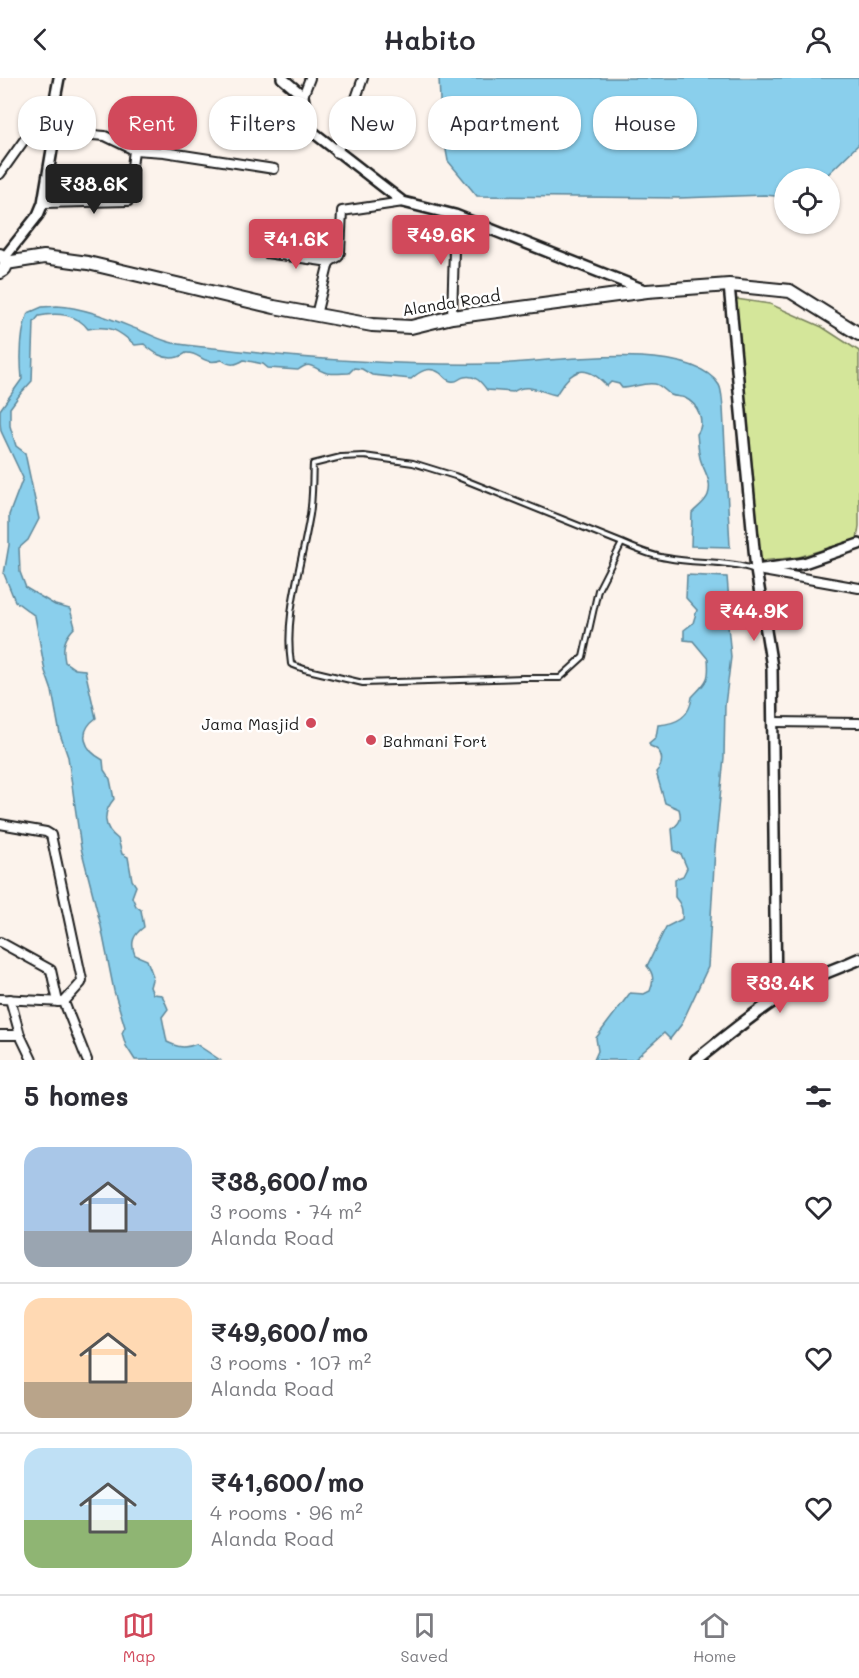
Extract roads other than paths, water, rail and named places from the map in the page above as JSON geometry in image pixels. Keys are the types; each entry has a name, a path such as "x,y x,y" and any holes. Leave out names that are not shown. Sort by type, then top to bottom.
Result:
{"main road":[{"name":"Alanda Road","path":"2,266 44,257 87,262 316,315 372,325 411,327 452,317 647,291 729,285 790,291 859,334"},
{"path":"696,1060 776,999 801,984 859,959"}],"street":[{"path":"56,96 59,78"},
{"path":"282,78 303,96 310,78"},
{"path":"337,153 363,78"},
{"path":"317,136 403,202"},
{"path":"0,174 18,149"},
{"path":"2,266 38,215 43,203 52,150"},
{"path":"43,203 128,201 134,150 164,152 273,169"},
{"path":"266,253 330,262 338,257 340,252 342,211 403,202 455,215 647,291"},
{"path":"452,317 455,215"},
{"path":"316,315 330,262"},
{"path":"729,285 756,570 772,667 776,999"},
{"path":"756,570 804,563 859,544"},
{"path":"756,570 859,588"},
{"path":"773,722 859,723"},
{"path":"0,824 46,832 51,835 82,980 61,1002 0,999"},
{"path":"0,942 51,970 61,1002 87,1060"},
{"path":"9,999 20,1035 32,1060"},
{"path":"0,1035 20,1035"}],"lane":[{"path":"622,543 598,590 583,657 560,678 363,683 291,664 289,652 291,621 296,583 310,518 313,464 341,458 364,456 412,463 455,476 622,543 667,558 743,566 756,570"}],"water":[{"path":"439,78 859,78 859,144 834,168 774,168 774,196 680,198 477,196 448,161 446,150 581,150 581,96 440,96"},
{"path":"42,307 80,309 173,343 304,357 368,362 495,364 614,356 648,357 679,362 703,371 719,385 721,390 730,547 691,546 692,513 705,500 709,490 698,449 697,434 701,419 694,404 683,397 671,395 657,385 646,384 622,388 619,384 611,382 607,386 599,378 585,371 573,374 556,395 529,388 513,392 487,390 475,378 468,376 451,381 432,370 421,372 411,379 372,375 362,369 354,368 349,373 333,374 309,365 298,370 268,368 263,364 244,360 230,364 222,360 205,360 191,353 168,358 155,353 144,344 135,345 114,330 88,329 78,320 66,315 39,316 34,322 32,381 10,408 10,426 16,446 25,453 39,519 28,540 19,548 20,572 26,588 55,605 70,609 75,627 65,643 65,662 75,669 85,670 96,718 86,729 85,740 91,751 103,760 104,770 110,779 114,799 107,810 107,825 118,839 122,854 128,857 132,880 136,886 132,897 136,906 141,910 144,927 137,933 133,947 135,955 147,960 153,976 150,987 153,994 162,995 168,1009 162,1017 167,1042 181,1047 196,1044 220,1060 135,1060 126,1046 122,1033 125,1027 114,991 101,926 81,848 68,757 45,671 35,616 15,601 4,574 9,545 9,515 23,478 1,431 0,410 22,379 21,345 28,313"},
{"path":"687,575 727,577 730,614 727,615 731,657 725,705 724,757 715,849 708,967 681,1025 670,1039 664,1033 634,1060 594,1060 598,1051 596,1038 630,993 644,994 650,991 653,978 647,966 666,927 682,919 681,907 675,897 675,879 683,876 687,868 681,854 674,851 672,829 680,821 680,812 679,809 665,803 656,772 661,764 660,753 649,743 656,737 658,725 677,721 689,710 692,697 708,677 708,659 693,641 684,640 684,630 693,623 697,610 686,598"}],"place":[{"name":"Jama Masjid","path":"311,723"},
{"name":"Bahmani Fort","path":"371,740"}]}
